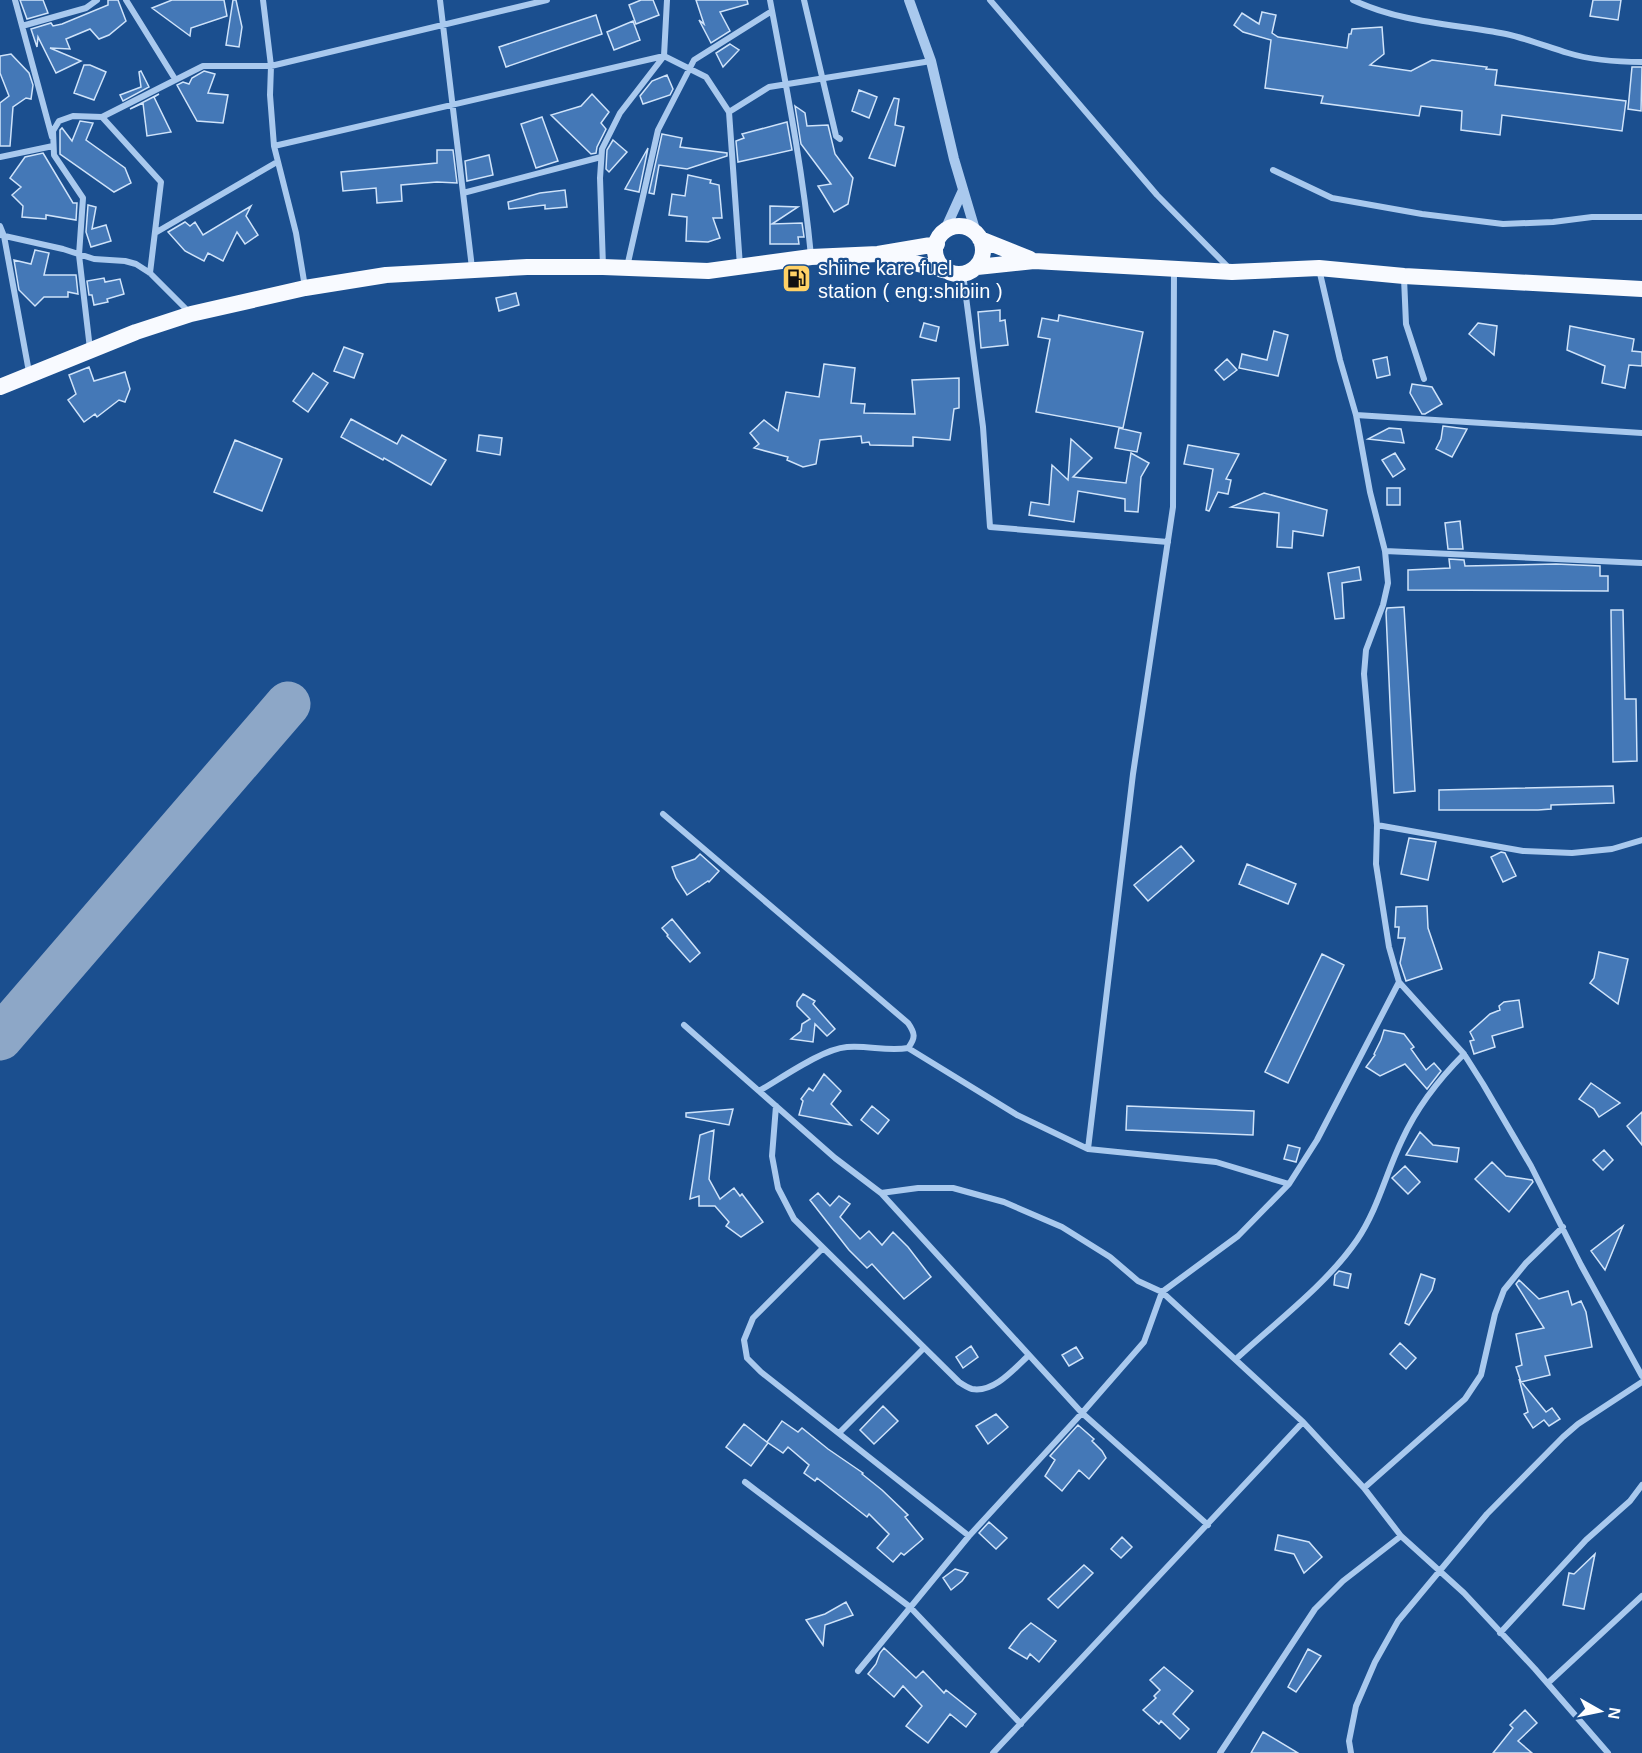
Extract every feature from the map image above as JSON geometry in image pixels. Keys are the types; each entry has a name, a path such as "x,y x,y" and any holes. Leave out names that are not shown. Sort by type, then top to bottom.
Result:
{"highway":[{"path":"0,387 136,332 191,314 305,288 386,275 472,269 603,267 708,271 811,257 878,254 940,238 957,227 964,227 978,236 1034,261"},
{"path":"962,271 981,260 983,252 978,236"},
{"path":"940,238 937,260 962,271"},
{"path":"878,254 962,271 1034,261 1232,272 1319,268 1404,276 1642,289"}],"street":[{"path":"15,0 59,163 83,198 79,255 90,351"},
{"path":"22,26 86,8 96,0"},
{"path":"126,0 175,79"},
{"path":"263,0 271,66 270,94 274,146 296,233 305,288"},
{"path":"440,0 472,269"},
{"path":"53,144 55,126 66,117 102,117 203,66 271,66 548,0"},
{"path":"603,267 602,149 620,113 664,56 667,0"},
{"path":"770,0 786,84 808,222 811,257"},
{"path":"804,0 836,136 840,139"},
{"path":"909,0 931,61 963,190 978,236"},
{"path":"990,0 1157,195 1232,272"},
{"path":"1353,0 1374,10 1407,18 1515,36 1570,54 1616,61 1642,62"},
{"path":"627,268 658,130 694,60 772,11"},
{"path":"274,146 664,56 706,77 729,112 740,267"},
{"path":"729,112 769,87 931,61"},
{"path":"102,117 161,182 150,273"},
{"path":"0,157 53,144"},
{"path":"463,193 601,157"},
{"path":"155,233 277,162"},
{"path":"1273,170 1332,198 1503,224 1553,222 1592,217 1642,217"},
{"path":"940,238 963,190"},
{"path":"0,226 30,376"},
{"path":"2,236 107,261 125,261 136,264 150,273 191,314"},
{"path":"1088,1149 1133,774 1173,507 1174,268"},
{"path":"1319,268 1340,360 1356,415 1370,492 1385,551 1388,583 1383,605 1366,650 1364,674 1377,825 1376,864 1389,947 1400,982 1464,1054 1531,1166 1581,1265 1642,1376"},
{"path":"962,271 983,427 990,527 1168,542"},
{"path":"1404,276 1406,324 1424,379"},
{"path":"1356,415 1642,433"},
{"path":"1385,551 1642,563"},
{"path":"663,814 908,1023 914,1031 914,1041 908,1048 899,1050 864,1046 833,1050 759,1091"},
{"path":"1377,825 1523,851 1572,853 1612,849 1642,840"},
{"path":"858,1671 969,1536 1144,1342 1162,1292 1238,1236 1288,1184 1317,1140 1400,982"},
{"path":"684,1025 834,1158 881,1193 1082,1413 1208,1525"},
{"path":"908,1048 1017,1115 1088,1149 1216,1162 1288,1184"},
{"path":"1236,1359 1326,1277 1356,1241 1373,1214 1402,1139 1439,1080 1464,1054"},
{"path":"776,1106 772,1156 778,1188 794,1219 822,1249 959,1382 971,1389 988,1388 1029,1355"},
{"path":"881,1193 918,1188 953,1188 1004,1202 1062,1227 1110,1257 1138,1281 1162,1292 1303,1422 1364,1488 1401,1536 1464,1593 1548,1683 1608,1753"},
{"path":"1364,1488 1465,1399 1480,1375 1495,1314 1504,1290 1526,1263 1563,1227"},
{"path":"822,1249 753,1318 744,1340 747,1358 761,1372 969,1536"},
{"path":"839,1433 924,1348"},
{"path":"1351,1753 1349,1741 1356,1707 1375,1662 1398,1621 1487,1514 1563,1437 1578,1424 1642,1382"},
{"path":"993,1753 1303,1422"},
{"path":"745,1482 910,1608 1020,1724"},
{"path":"1500,1634 1541,1587 1586,1540 1630,1501 1642,1485"},
{"path":"1220,1753 1315,1610 1343,1581 1401,1536"},
{"path":"1548,1683 1642,1596"}],"building":[{"path":"20,0 43,0 48,13 27,19"},
{"path":"108,0 118,0 126,21 109,35 99,39 90,29 66,39 70,49 50,48 81,61 56,73 38,37 37,47 31,29 51,23 53,26 62,24 108,5"},
{"path":"172,0 224,0 227,16 191,28 190,36 152,8"},
{"path":"233,0 236,0 242,27 239,47 226,45"},
{"path":"641,0 653,0 659,15 636,24 629,5"},
{"path":"696,0 747,0 748,4 720,12 730,31 711,43 699,20 704,24"},
{"path":"1593,0 1621,0 1618,20 1590,16"},
{"path":"1262,12 1276,15 1272,33 1278,37 1347,48 1352,29 1382,27 1384,54 1370,65 1411,71 1432,60 1487,67 1486,69 1497,70 1495,85 1626,101 1622,131 1502,115 1500,135 1461,130 1462,111 1421,106 1419,116 1321,103 1323,96 1265,88 1271,40 1243,32 1234,25 1242,13 1259,24"},
{"path":"596,15 602,34 506,67 499,47"},
{"path":"633,21 640,40 614,50 607,32"},
{"path":"730,44 739,50 723,67 716,53"},
{"path":"11,54 29,73 33,85 31,99 26,98 13,107 10,146 0,146 0,103 9,96 0,73 0,56"},
{"path":"84,65 90,65 106,72 94,100 74,93"},
{"path":"1632,67 1642,67 1641,111 1628,109"},
{"path":"141,71 149,87 123,101 120,95 141,87 139,72"},
{"path":"204,71 215,74 208,93 228,95 223,123 197,121 177,85 183,82 189,84 192,78"},
{"path":"667,75 673,89 670,95 643,104 640,96 652,81"},
{"path":"859,90 877,97 869,118 852,111"},
{"path":"159,94 154,97 171,132 147,136 143,103 130,109"},
{"path":"592,94 609,112 601,123 606,129 596,153 591,154 551,115 581,106"},
{"path":"894,98 899,99 895,125 904,127 895,166 869,158"},
{"path":"795,106 805,113 807,126 828,125 835,154 853,178 848,204 834,212 818,186 831,184 801,144"},
{"path":"542,117 558,161 536,168 521,124"},
{"path":"80,121 93,123 86,140 125,168 131,183 114,192 60,154 60,130 62,128 72,141"},
{"path":"787,122 792,150 738,162 736,141 744,138 742,134"},
{"path":"662,134 682,138 680,147 727,153 727,156 687,169 659,165 654,194 649,193"},
{"path":"613,140 627,152 609,172 606,169 607,150"},
{"path":"648,148 639,192 625,189"},
{"path":"437,150 453,150 457,183 401,185 402,201 377,203 376,188 343,191 341,172 437,163"},
{"path":"43,153 73,203 77,203 76,220 46,215 46,219 22,217 23,206 12,195 21,187 10,178 25,157"},
{"path":"489,155 493,175 467,181 465,161"},
{"path":"688,175 711,180 710,183 719,185 722,218 713,218 720,238 708,242 686,241 687,217 669,215 672,194 685,196"},
{"path":"565,190 567,207 545,209 545,205 509,209 508,202 540,193"},
{"path":"88,205 96,207 92,229 106,225 111,241 91,247 86,232"},
{"path":"251,206 246,216 258,235 245,244 237,232 223,261 208,253 204,261 185,251 168,232 185,222 190,226 195,222 203,235"},
{"path":"770,206 798,207 772,224 802,223 804,237 798,237 799,244 770,244"},
{"path":"35,250 49,253 44,275 76,275 78,294 68,292 68,297 44,297 35,306 19,290 14,260 31,264"},
{"path":"104,278 105,282 120,279 124,294 107,299 108,302 94,305 92,295 89,295 87,281"},
{"path":"516,293 519,305 499,311 496,298"},
{"path":"1000,310 1000,321 1005,320 1008,345 981,348 978,312"},
{"path":"1059,315 1143,332 1123,428 1036,412 1050,339 1038,337 1042,318 1058,321"},
{"path":"924,323 939,327 936,341 920,337"},
{"path":"1478,323 1497,326 1494,355 1469,334"},
{"path":"1570,326 1634,339 1632,351 1642,352 1642,366 1629,365 1625,388 1602,383 1605,366 1567,350"},
{"path":"1274,331 1288,335 1278,376 1239,368 1242,354 1267,360"},
{"path":"344,347 363,354 354,378 334,371"},
{"path":"1387,357 1390,375 1377,378 1373,360"},
{"path":"1227,359 1237,370 1224,380 1215,370"},
{"path":"824,364 855,368 851,403 865,404 864,413 915,414 912,380 959,378 959,408 954,409 950,440 913,437 913,446 870,445 869,442 862,443 861,436 820,440 816,464 803,467 787,460 788,457 754,448 759,444 750,433 764,420 778,431 786,392 819,397"},
{"path":"89,367 94,381 125,372 130,389 125,402 119,400 97,417 95,414 84,422 68,400 76,394 69,375"},
{"path":"313,373 328,383 308,412 293,401"},
{"path":"1412,384 1432,387 1442,404 1422,414 1410,393"},
{"path":"351,419 397,444 402,435 446,460 431,485 341,437"},
{"path":"1443,426 1467,429 1452,457 1436,449 1441,439"},
{"path":"1119,428 1141,433 1137,452 1115,448"},
{"path":"1389,428 1401,429 1404,443 1368,439"},
{"path":"479,435 502,438 500,455 477,451"},
{"path":"1071,439 1092,458 1073,477 1126,483 1131,453 1149,463 1141,477 1138,512 1125,511 1125,499 1078,491 1074,522 1029,515 1031,502 1049,505 1052,465 1068,480"},
{"path":"235,440 282,459 262,511 214,492"},
{"path":"1188,445 1239,454 1226,479 1231,480 1228,494 1218,492 1209,511 1206,510 1213,469 1184,464"},
{"path":"1395,453 1405,469 1393,477 1382,460"},
{"path":"1387,488 1400,488 1400,505 1387,505"},
{"path":"1264,493 1327,510 1323,536 1293,531 1292,548 1277,547 1279,513 1231,507"},
{"path":"1460,521 1463,549 1448,549 1445,523"},
{"path":"1449,559 1464,560 1465,566 1556,564 1600,566 1600,576 1608,576 1608,591 1408,590 1408,570 1450,568"},
{"path":"1359,567 1361,580 1342,583 1344,618 1335,619 1328,573"},
{"path":"1404,607 1415,791 1394,793 1386,612 1387,608"},
{"path":"1611,610 1623,610 1625,699 1636,699 1637,761 1613,762"},
{"path":"1613,786 1614,803 1551,805 1551,809 1538,810 1439,810 1439,790"},
{"path":"1409,838 1436,842 1428,880 1401,874"},
{"path":"1181,846 1194,861 1148,901 1134,885"},
{"path":"1501,852 1505,853 1516,876 1503,882 1491,857"},
{"path":"700,854 719,871 709,882 687,895 672,867 695,859"},
{"path":"1247,864 1296,884 1288,904 1239,884"},
{"path":"1427,906 1428,928 1442,969 1406,981 1400,963 1405,938 1398,938 1399,927 1395,927 1396,907"},
{"path":"672,919 700,953 690,962 662,928"},
{"path":"1599,952 1628,959 1618,1004 1590,983 1594,978"},
{"path":"1322,954 1344,965 1288,1083 1265,1072"},
{"path":"803,994 815,1001 813,1004 835,1029 827,1036 815,1024 813,1042 791,1039 801,1031 802,1024 810,1019 797,1006"},
{"path":"1519,1000 1523,1027 1492,1036 1495,1047 1474,1054 1470,1041 1474,1040 1470,1032 1490,1014 1500,1010 1499,1006 1504,1002"},
{"path":"1384,1030 1404,1034 1414,1047 1411,1049 1426,1070 1434,1063 1441,1071 1427,1089 1405,1064 1380,1076 1366,1067 1375,1055"},
{"path":"824,1074 841,1091 831,1104 851,1125 799,1115 803,1101 801,1099 809,1088 813,1091"},
{"path":"1591,1083 1620,1103 1599,1117 1594,1109 1579,1099"},
{"path":"872,1106 889,1120 878,1134 861,1120"},
{"path":"1127,1106 1254,1111 1253,1135 1126,1130"},
{"path":"733,1109 729,1125 686,1117 686,1113"},
{"path":"1642,1112 1642,1145 1627,1126"},
{"path":"714,1130 709,1179 720,1199 734,1188 740,1196 742,1194 763,1222 741,1237 726,1226 729,1222 715,1206 699,1206 699,1196 690,1199 700,1135"},
{"path":"1420,1132 1433,1145 1459,1148 1457,1162 1406,1155"},
{"path":"1288,1145 1300,1148 1296,1162 1284,1159"},
{"path":"1604,1150 1613,1160 1603,1170 1593,1160"},
{"path":"1492,1162 1506,1176 1533,1182 1509,1212 1475,1179"},
{"path":"1405,1166 1420,1182 1408,1194 1392,1178"},
{"path":"818,1193 830,1206 839,1196 850,1204 840,1217 860,1239 869,1231 882,1245 893,1232 931,1277 904,1299 872,1264 867,1268 849,1250 810,1200"},
{"path":"1623,1226 1605,1270 1591,1251"},
{"path":"1339,1271 1351,1274 1348,1288 1334,1285 1335,1275"},
{"path":"1421,1274 1435,1279 1432,1290 1409,1325 1405,1323"},
{"path":"1519,1280 1539,1299 1568,1291 1572,1305 1581,1301 1586,1312 1592,1347 1545,1356 1550,1375 1521,1382 1516,1367 1522,1365 1516,1334 1544,1328 1516,1284"},
{"path":"1400,1343 1416,1358 1406,1369 1390,1354"},
{"path":"971,1346 978,1357 963,1368 956,1357"},
{"path":"1076,1347 1083,1358 1069,1366 1062,1355"},
{"path":"1519,1379 1546,1412 1552,1408 1560,1419 1549,1426 1544,1420 1533,1428 1524,1414 1528,1412"},
{"path":"883,1406 898,1421 874,1444 860,1430"},
{"path":"996,1414 1008,1427 988,1444 976,1426"},
{"path":"782,1421 798,1432 802,1428 863,1473 908,1515 905,1517 923,1539 904,1555 901,1553 893,1562 877,1548 889,1534 869,1514 867,1517 817,1478 815,1481 804,1473 809,1465 788,1447 783,1453 767,1442"},
{"path":"744,1424 768,1443 751,1466 726,1447"},
{"path":"1078,1425 1094,1439 1092,1441 1106,1458 1089,1479 1079,1470 1062,1491 1045,1476 1055,1460 1050,1456"},
{"path":"989,1522 1007,1538 996,1549 979,1533"},
{"path":"1278,1535 1309,1542 1322,1557 1304,1573 1294,1554 1275,1550"},
{"path":"1122,1537 1132,1547 1121,1558 1111,1549"},
{"path":"1595,1554 1584,1609 1563,1605 1569,1573 1574,1574"},
{"path":"1084,1565 1093,1573 1058,1608 1048,1599"},
{"path":"955,1569 968,1573 951,1590 943,1578"},
{"path":"846,1602 853,1615 825,1625 823,1645 806,1620 825,1614"},
{"path":"1031,1623 1056,1641 1039,1662 1030,1654 1027,1659 1009,1648"},
{"path":"884,1648 916,1678 923,1671 944,1693 946,1690 976,1714 966,1727 950,1714 928,1743 906,1726 922,1706 903,1686 894,1697 868,1674"},
{"path":"1308,1649 1321,1656 1296,1692 1288,1687"},
{"path":"1164,1667 1193,1691 1173,1714 1189,1729 1180,1739 1161,1721 1159,1724 1143,1710 1156,1698 1154,1696 1160,1690 1150,1680"},
{"path":"1525,1710 1537,1723 1518,1741 1532,1753 1493,1753 1513,1728 1510,1725"},
{"path":"1263,1732 1298,1753 1251,1753"}],"taxiway":[{"path":"0,1038 288,704"}],"place":[{"name":"shiine kare fuel station ( eng:shibiin )","path":"797,279"}]}
